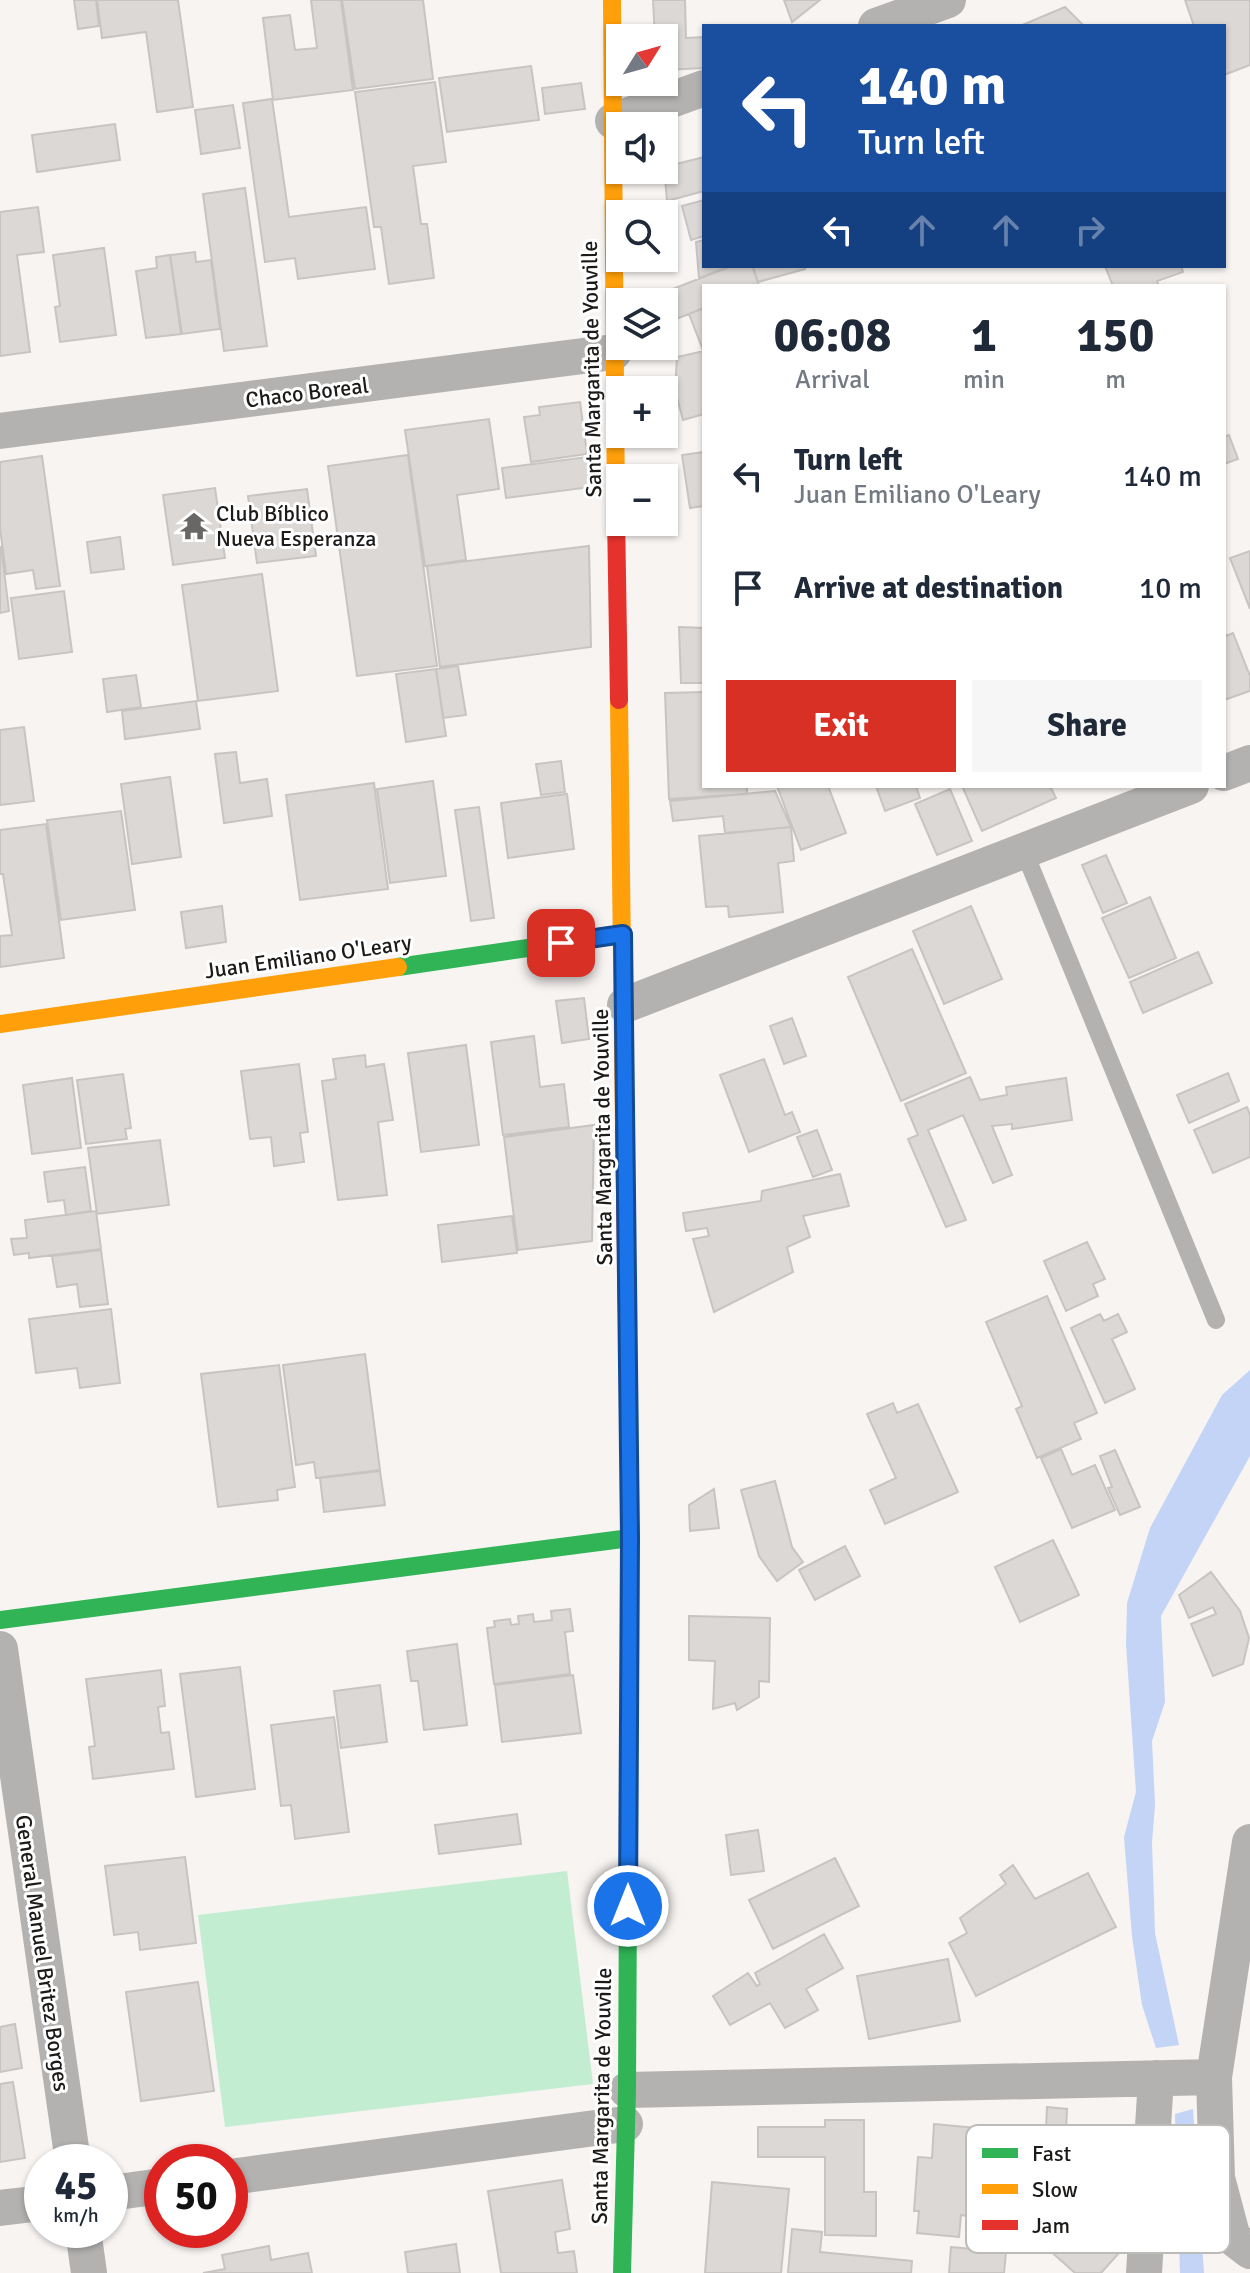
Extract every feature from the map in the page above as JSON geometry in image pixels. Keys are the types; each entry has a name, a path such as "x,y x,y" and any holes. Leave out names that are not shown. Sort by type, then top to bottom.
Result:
{"main road":[{"name":"Santa Margarita de Youville","path":"612,0 613,112"},
{"name":"Santa Margarita de Youville","path":"613,184 614,288"},
{"name":"Santa Margarita de Youville","path":"614,360 630,1538 622,2273"},
{"name":"Juan Emiliano O'Leary","path":"0,1024 623,934"},
{"path":"0,1620 630,1538"}],"street":[{"path":"882,24 948,0"},
{"path":"638,112 702,89"},
{"name":"Chaco Boreal","path":"0,431 606,353"},
{"path":"1226,772 1250,763"},
{"path":"625,1005 1186,788"},
{"name":"General Manuel Britez Borges","path":"0,1649 70,2144"},
{"path":"1215,2125 1214,2077 1250,1842"},
{"path":"248,2174 626,2107 1214,2077"},
{"path":"1153,2125 1156,2078"},
{"path":"0,2208 24,2205"},
{"path":"1230,2227 1233,2238 1250,2251"},
{"path":"86,2248 89,2273"},
{"path":"1144,2273 1145,2253"}],"lane":[{"path":"1024,851 1216,1320"}],"green space":[{"path":"567,1871 593,2084 225,2127 198,1915"}],"water":[{"path":"1250,1370 1250,1456 1161,1616 1165,1702 1152,1741 1155,1933 1179,2045 1156,2048 1142,2005 1132,1936 1124,1837 1136,1792 1126,1644 1127,1603 1150,1528 1222,1395"},
{"path":"1193,2109 1194,2125 1175,2125 1175,2114"},
{"path":"1179,2253 1203,2253 1204,2273 1180,2273"}],"building":[{"path":"74,0 96,0 99,26 78,29"},
{"path":"97,0 178,0 193,107 157,112 146,32 102,38"},
{"path":"311,0 341,0 353,90 273,100 263,18 290,15 295,50 317,48"},
{"path":"342,0 423,0 433,79 355,89"},
{"path":"653,0 685,0 686,38 702,37 702,68 678,69 678,24 654,24"},
{"path":"784,0 820,0 792,22"},
{"path":"1185,0 1250,0 1250,65 1226,74 1226,24 1193,24"},
{"path":"1065,7 1082,24 1025,24"},
{"path":"531,66 539,120 447,132 439,78"},
{"path":"435,82 446,162 413,166 421,224 427,224 434,278 389,284 381,227 374,227 355,92"},
{"path":"581,83 585,109 545,114 542,88"},
{"path":"272,99 289,217 366,207 375,269 298,279 295,258 265,262 243,103"},
{"path":"233,105 240,148 201,154 195,110"},
{"path":"115,124 120,160 37,172 32,135"},
{"path":"702,158 702,192 667,200 666,184 678,184 678,164"},
{"path":"245,188 267,346 224,351 203,194"},
{"path":"702,201 702,237 691,240 682,206"},
{"path":"38,207 44,252 17,255 30,352 0,356 0,212"},
{"path":"702,240 702,268 726,268 699,278 696,242"},
{"path":"104,248 116,335 60,342 55,307 60,306 53,255"},
{"path":"195,252 196,262 211,260 220,329 182,334 170,255"},
{"path":"170,255 181,334 146,338 136,271 157,268 156,257"},
{"path":"727,268 753,268 758,284 702,284 702,309 678,318 678,288 675,288"},
{"path":"754,268 805,269 758,282"},
{"path":"1106,268 1182,268 1183,272 1157,281 1158,284 1112,284"},
{"path":"702,309 702,347 689,314"},
{"path":"702,351 702,415 683,420 676,376 678,357"},
{"path":"580,402 587,454 531,462 524,417 540,415 539,407"},
{"path":"489,419 499,489 457,495 466,560 425,566 405,430"},
{"path":"1229,435 1238,459 1226,463 1226,436"},
{"path":"702,452 702,506 690,508 682,455"},
{"path":"408,455 437,666 357,676 328,466"},
{"path":"42,456 60,586 36,589 33,570 6,574 0,528 0,462"},
{"path":"587,457 591,487 506,498 502,468"},
{"name":"Club Bíblico Nueva Esperanza","path":"215,488 225,558 173,565 163,495"},
{"path":"307,489 316,556 257,563 248,496"},
{"path":"120,537 124,569 91,573 87,542"},
{"path":"589,546 591,647 440,667 427,566"},
{"path":"0,548 9,611 0,613"},
{"path":"1250,551 1250,609 1230,558"},
{"path":"262,574 278,691 198,701 182,585"},
{"path":"64,591 72,652 19,659 11,598"},
{"path":"679,627 702,628 702,683 681,683"},
{"path":"1233,633 1250,676 1250,691 1226,699 1226,636"},
{"path":"458,666 466,715 443,718 436,669"},
{"path":"436,669 446,736 406,742 396,674"},
{"path":"136,675 141,707 107,712 103,679"},
{"path":"702,692 702,788 747,788 747,794 669,799 665,693"},
{"path":"196,701 200,729 125,739 122,711"},
{"path":"24,727 34,801 0,805 0,730"},
{"path":"236,752 240,783 267,779 272,816 224,823 215,754"},
{"path":"561,761 565,792 541,795 536,764"},
{"path":"170,777 181,857 132,864 121,784"},
{"path":"433,781 446,876 390,883 377,789"},
{"path":"374,783 388,889 300,900 286,795"},
{"path":"778,788 829,788 846,833 801,850"},
{"path":"877,788 917,788 920,798 885,811"},
{"path":"963,788 1051,788 1056,798 982,831"},
{"path":"950,789 972,841 937,855 915,804"},
{"path":"775,791 791,827 725,833 723,816 673,821 670,801"},
{"path":"567,794 574,849 508,858 501,803"},
{"path":"479,807 494,918 471,921 455,810"},
{"path":"121,811 135,910 61,920 47,820"},
{"path":"46,824 64,958 0,967 0,936 12,935 3,874 0,874 0,830"},
{"path":"791,827 794,861 778,863 783,912 729,917 728,906 706,907 699,836"},
{"path":"1106,855 1127,903 1103,913 1082,865"},
{"path":"1150,897 1176,958 1129,978 1102,918"},
{"path":"222,906 226,942 186,948 181,912"},
{"path":"971,906 1002,979 944,1004 913,931"},
{"path":"912,949 966,1073 901,1101 848,977"},
{"path":"1198,952 1212,983 1143,1013 1130,982"},
{"path":"584,998 589,1039 562,1043 556,1001"},
{"path":"792,1018 806,1056 784,1064 770,1026"},
{"path":"534,1036 540,1087 564,1084 569,1127 503,1135 491,1042"},
{"path":"466,1045 479,1145 421,1152 408,1053"},
{"path":"365,1055 366,1067 384,1064 393,1120 378,1122 387,1195 338,1200 322,1081 336,1079 333,1059"},
{"path":"764,1059 785,1115 792,1112 800,1132 749,1152 720,1075"},
{"path":"299,1064 308,1132 300,1133 304,1162 274,1166 271,1137 250,1139 241,1071"},
{"path":"1228,1073 1239,1101 1189,1123 1177,1095"},
{"path":"123,1074 131,1128 125,1129 127,1139 86,1144 77,1080"},
{"path":"970,1077 980,1100 1007,1095 1006,1087 1066,1078 1072,1120 1012,1129 1012,1124 992,1126 1012,1175 993,1183 963,1115 928,1130 966,1220 946,1227 908,1139 918,1135 905,1104"},
{"path":"72,1078 81,1148 32,1154 23,1085"},
{"path":"1247,1107 1250,1115 1250,1157 1213,1173 1194,1130"},
{"path":"594,1125 592,1241 518,1250 504,1137"},
{"path":"817,1130 832,1170 813,1177 797,1137"},
{"path":"160,1140 169,1205 97,1214 88,1148"},
{"path":"85,1167 91,1211 66,1215 64,1200 48,1202 44,1172"},
{"path":"840,1174 849,1206 803,1216 810,1237 787,1247 793,1272 714,1312 693,1239 709,1236 707,1228 686,1231 683,1213 761,1201 762,1191"},
{"path":"96,1211 101,1249 29,1258 29,1253 14,1255 11,1239 27,1238 25,1220"},
{"path":"512,1216 517,1253 442,1262 438,1225"},
{"path":"1087,1242 1105,1279 1093,1284 1098,1296 1066,1311 1044,1261"},
{"path":"101,1250 108,1304 80,1307 77,1284 57,1287 52,1256"},
{"path":"1047,1296 1097,1413 1074,1423 1081,1439 1037,1458 1016,1409 1022,1406 986,1322"},
{"path":"111,1309 120,1383 80,1388 77,1368 36,1373 29,1319"},
{"path":"1100,1314 1104,1321 1118,1314 1127,1332 1112,1339 1135,1389 1105,1403 1071,1328"},
{"path":"365,1354 380,1470 316,1478 314,1462 296,1465 283,1365"},
{"path":"279,1365 295,1487 277,1490 278,1500 218,1507 201,1374"},
{"path":"893,1403 897,1413 918,1404 958,1492 885,1524 870,1490 896,1478 867,1414"},
{"path":"1061,1449 1072,1475 1095,1465 1115,1510 1072,1528 1041,1458"},
{"path":"1115,1450 1140,1507 1120,1515 1108,1488 1112,1487 1100,1456"},
{"path":"380,1471 385,1505 324,1512 320,1478"},
{"path":"775,1481 792,1547 803,1562 777,1581 759,1556 741,1490"},
{"path":"714,1489 719,1528 690,1531 689,1505"},
{"path":"1053,1540 1079,1595 1020,1622 995,1567"},
{"path":"845,1546 860,1576 815,1600 799,1570"},
{"path":"1211,1572 1240,1611 1249,1638 1243,1664 1213,1676 1191,1624 1216,1614 1213,1607 1189,1618 1179,1595"},
{"path":"570,1609 573,1631 565,1632 570,1674 494,1684 487,1628 495,1627 494,1621 510,1619 511,1625 519,1624 518,1616 533,1614 534,1622 552,1620 551,1611"},
{"path":"689,1616 770,1618 769,1682 759,1681 759,1697 737,1710 735,1703 713,1709 715,1661 689,1660"},
{"path":"457,1644 467,1725 424,1730 418,1681 411,1681 407,1651"},
{"path":"240,1667 255,1789 196,1797 180,1674"},
{"path":"161,1670 165,1706 158,1707 161,1733 169,1732 174,1769 93,1779 89,1747 95,1746 86,1679"},
{"path":"573,1675 581,1733 502,1742 495,1685"},
{"path":"380,1685 387,1742 341,1748 334,1691"},
{"path":"334,1717 349,1832 295,1839 291,1805 281,1806 271,1725"},
{"path":"517,1814 521,1844 439,1854 435,1825"},
{"path":"758,1830 764,1871 731,1875 726,1835"},
{"path":"185,1857 196,1943 140,1950 138,1932 114,1935 105,1866"},
{"path":"835,1858 859,1906 773,1949 749,1900"},
{"path":"1013,1865 1035,1899 1088,1873 1116,1927 976,1996 949,1943 967,1933 960,1918 1006,1884 1000,1875"},
{"path":"824,1934 843,1968 806,1989 818,2010 785,2028 770,2003 730,2025 713,1996 748,1973 757,1986 760,1984 755,1973"},
{"path":"948,1959 960,2021 869,2039 857,1976"},
{"path":"198,1982 214,2091 141,2101 126,1992"},
{"path":"15,2024 22,2068 0,2072 0,2027"},
{"path":"13,2082 24,2158 0,2162 0,2084"},
{"path":"1047,2107 1067,2109 1066,2125 1046,2125"},
{"path":"825,2120 864,2120 864,2192 876,2192 876,2236 825,2235 825,2157 758,2157 758,2127 825,2127"},
{"path":"934,2124 966,2127 966,2216 961,2215 959,2237 917,2233 919,2211 914,2211 918,2157 932,2158"},
{"path":"562,2180 570,2229 555,2232 558,2253 574,2251 577,2273 501,2273 488,2191"},
{"path":"712,2182 789,2189 781,2273 705,2273"},
{"path":"792,2229 822,2232 820,2252 912,2261 911,2273 788,2273"},
{"path":"456,2244 460,2273 408,2273 405,2252"},
{"path":"269,2246 271,2260 308,2253 312,2273 203,2273 225,2269 222,2255"},
{"path":"951,2247 966,2248 966,2253 1006,2253 1004,2273 949,2273"},
{"path":"1052,2253 1118,2254 1101,2273 1075,2273"}],"traffic: fast":[{"path":"398,967 623,934"},
{"path":"622,2273 627,2090 630,1502"},
{"path":"0,1620 630,1538"}],"traffic: slow":[{"path":"612,0 616,464"},
{"path":"619,700 624,1128"},
{"path":"0,1024 398,967"}],"traffic: jam":[{"path":"616,536 619,700"},
{"path":"624,1128 630,1502"}],"place":[{"name":"Club Bíblico Nueva Esperanza","path":"194,526"}],"route":[{"path":"561,943 623,934 630,1538 628,1906"}]}
